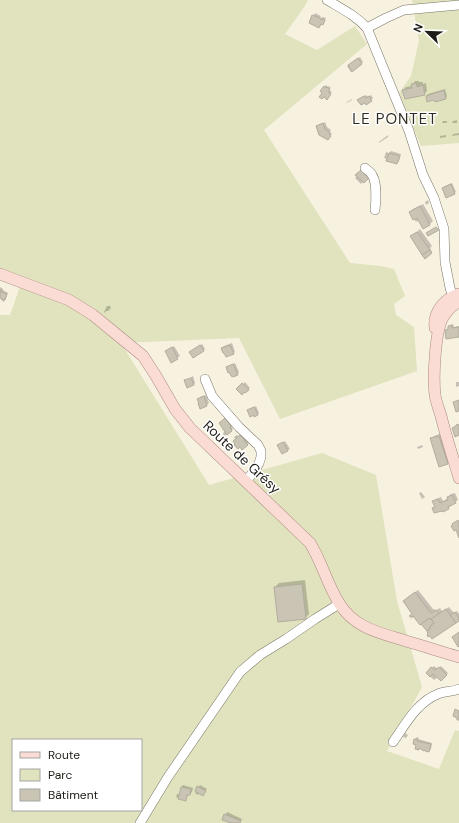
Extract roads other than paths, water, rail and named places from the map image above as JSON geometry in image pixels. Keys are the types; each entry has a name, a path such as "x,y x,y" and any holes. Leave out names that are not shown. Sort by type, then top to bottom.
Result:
{"main road":[{"name":"Route de Grésy","path":"0,274 69,300 93,315 143,356 175,409 190,428 310,543 316,553 332,591 346,612 355,621 372,631 459,657"},
{"path":"457,299 444,303 435,316 434,322 437,340 434,375 435,395 459,478"}],"street":[{"path":"327,0 359,19 367,28 409,131 424,175 434,198 444,229 445,262 457,299"},
{"path":"367,28 404,10 459,5"},
{"path":"365,168 373,175 375,183 376,198 374,210"},
{"path":"205,378 212,396 262,451 256,470 246,481"},
{"path":"140,823 168,777 240,672 260,655 314,619 340,604"},
{"path":"393,742 412,714 427,700 439,693 459,689"}],"district":[{"name":"LE PONTET","path":"395,119"}]}
